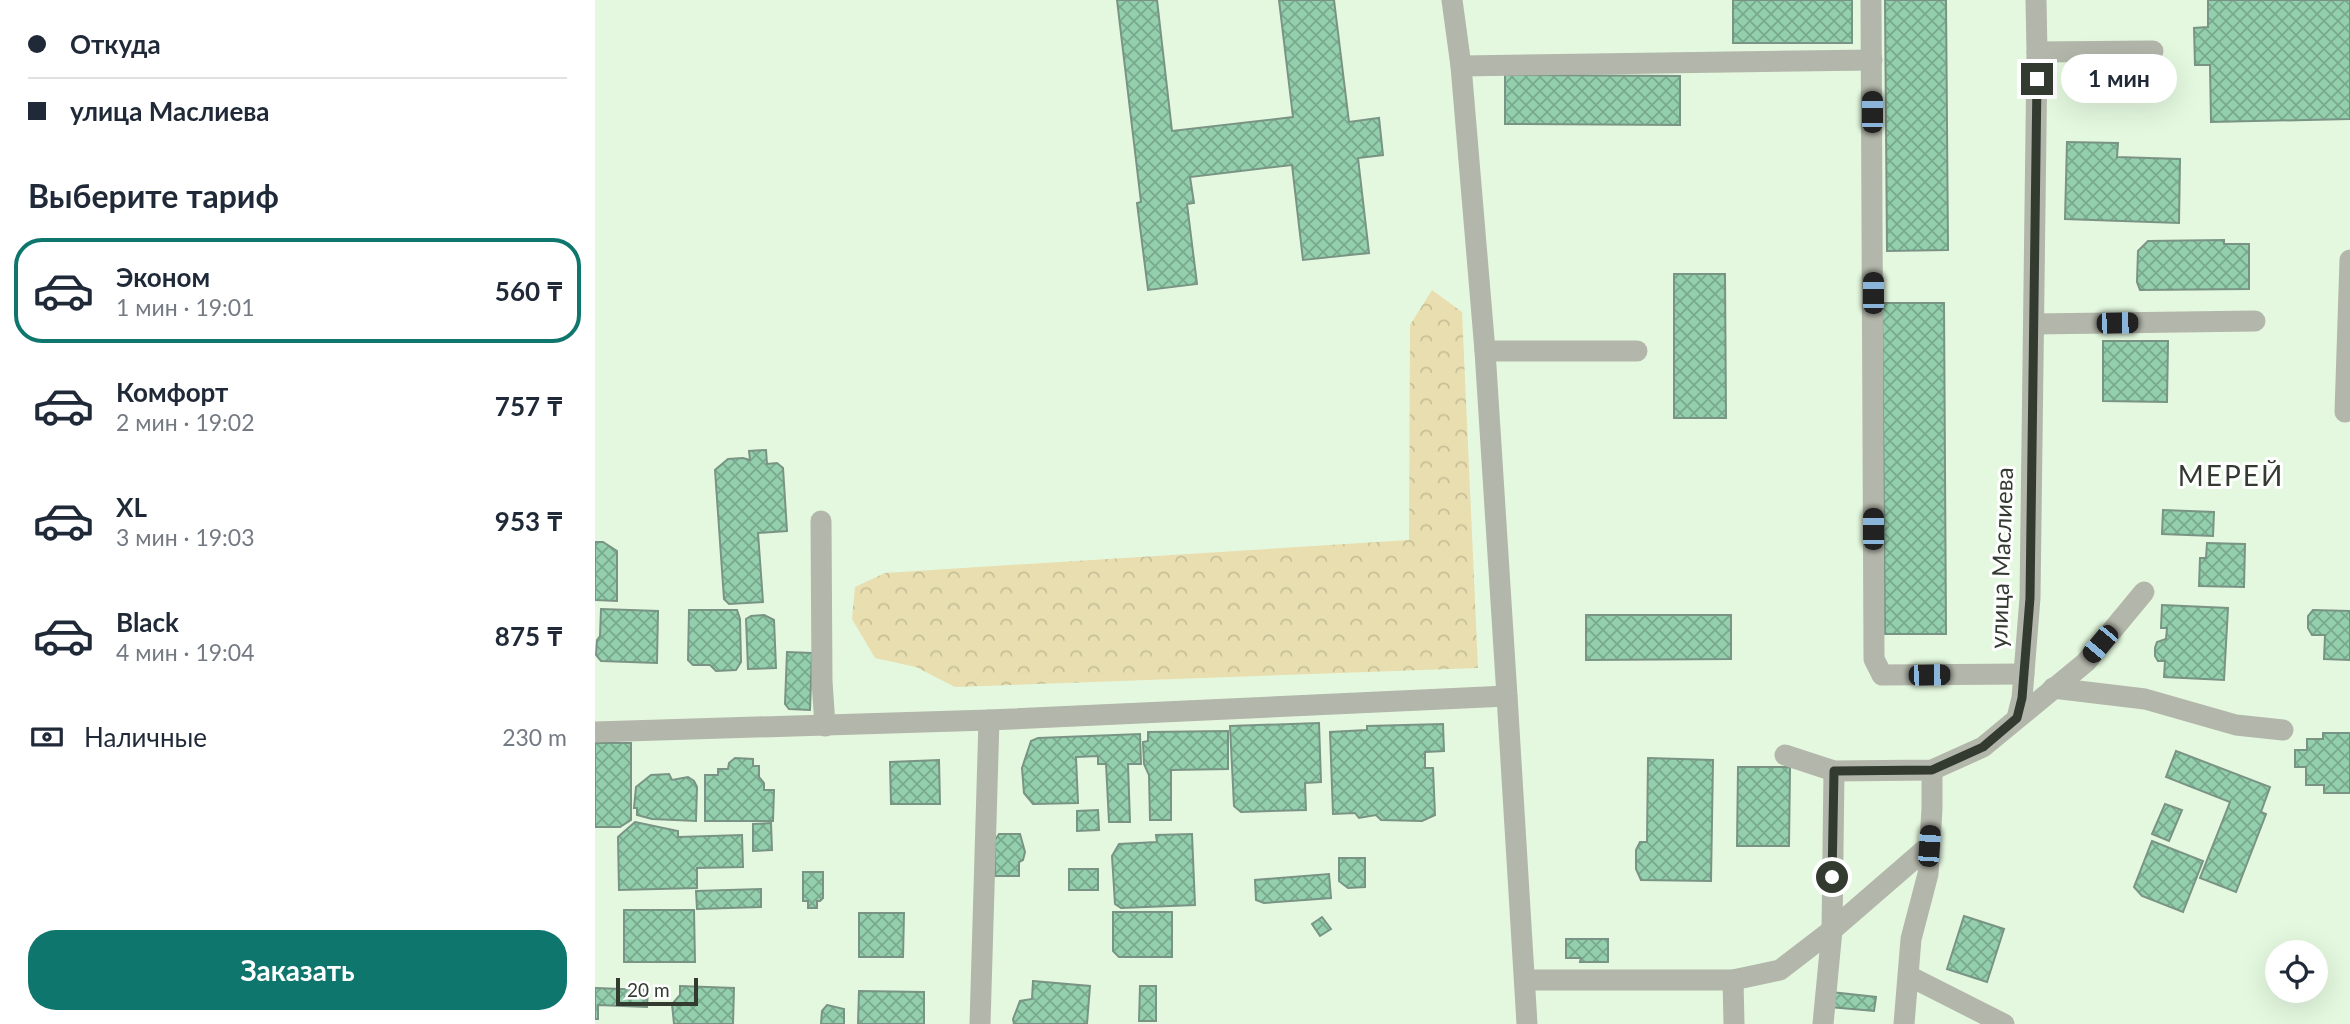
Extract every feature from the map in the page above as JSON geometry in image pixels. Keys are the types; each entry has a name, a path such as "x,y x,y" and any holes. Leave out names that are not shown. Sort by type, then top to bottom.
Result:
{"street":[{"path":"1452,0 1461,65 1485,351 1527,1024"},
{"path":"1871,0 1874,659 1882,675 2024,674"},
{"name":"улица Маслиева","path":"2017,718 2022,698 2030,598 2036,0"},
{"path":"2037,52 2153,51"},
{"path":"1461,65 1872,60"},
{"path":"2345,412 2350,260"},
{"path":"2033,324 2255,321"},
{"path":"1485,351 1637,351"},
{"path":"821,521 822,681 825,726"},
{"path":"1785,755 1834,771 1932,770 1983,747 2086,662 2144,592"},
{"path":"2053,688 2145,699 2236,725 2283,730"},
{"path":"595,732 989,720 1507,696"},
{"path":"980,1024 989,720"},
{"path":"1904,1024 1911,939 1928,874 1932,770"},
{"path":"1823,1024 1832,930 1834,771"},
{"path":"1525,981 1733,981 1780,970 1832,930 1929,846"},
{"path":"1909,976 2004,1024"},
{"path":"1733,981 1734,1024"}],"green space":[{"path":"1432,290 1462,312 1478,668 955,687 916,667 875,658 852,619 855,587 885,573 1409,540 1410,325"}],"building":[{"path":"1117,0 1157,0 1172,131 1293,117 1279,0 1334,0 1349,122 1379,118 1383,155 1358,158 1369,253 1303,260 1292,165 1190,177 1194,203 1187,204 1197,284 1148,290 1137,203 1141,202"},
{"path":"1733,0 1852,0 1852,43 1733,43"},
{"path":"1885,0 1946,0 1948,250 1887,251"},
{"path":"2208,0 2350,0 2350,119 2211,122 2210,65 2195,65 2194,28 2208,27"},
{"path":"1505,75 1680,76 1680,125 1505,124"},
{"path":"2067,142 2118,143 2117,157 2180,159 2179,223 2065,219"},
{"path":"2224,240 2224,244 2249,244 2249,289 2140,290 2137,282 2138,251 2148,241"},
{"path":"1674,274 1725,274 1726,418 1674,418"},
{"path":"1882,303 1944,303 1946,634 1885,634"},
{"path":"2103,341 2168,341 2167,402 2103,401"},
{"path":"766,450 767,464 777,463 783,468 787,531 758,533 763,602 729,604 724,599 715,470 728,459 750,460 749,451"},
{"path":"2163,510 2214,512 2213,536 2162,534"},
{"path":"595,542 603,542 617,551 617,601 595,600"},
{"path":"2207,543 2245,544 2244,587 2199,586 2200,558 2206,558"},
{"path":"2162,605 2228,608 2224,680 2164,677 2165,661 2158,661 2155,656 2157,642 2166,639 2167,628 2161,628"},
{"path":"601,609 658,611 657,663 601,661 596,655"},
{"path":"689,610 737,610 740,619 741,662 736,670 716,671 710,665 693,665 688,660"},
{"path":"2313,610 2350,611 2350,660 2324,659 2325,635 2312,635 2308,628 2308,616"},
{"path":"764,615 774,620 776,668 748,669 746,619"},
{"path":"1586,615 1731,615 1731,659 1586,660"},
{"path":"787,652 812,653 810,710 789,709 785,704"},
{"path":"1319,723 1321,782 1305,783 1306,810 1241,812 1234,806 1230,726"},
{"path":"1443,724 1444,751 1425,752 1425,768 1433,768 1435,815 1422,821 1381,820 1376,815 1359,818 1355,813 1333,814 1330,732 1367,730 1367,726"},
{"path":"1228,731 1228,769 1171,770 1171,820 1150,820 1149,775 1144,764 1143,742 1148,741 1148,732"},
{"path":"2323,733 2350,733 2350,793 2324,793 2324,785 2306,785 2306,767 2295,767 2295,750 2307,750 2307,739 2323,739"},
{"path":"1140,734 1141,764 1128,764 1130,822 1109,822 1106,764 1098,764 1098,756 1076,757 1078,803 1033,804 1024,793 1022,768 1031,741 1038,738"},
{"path":"595,743 631,743 631,820 620,827 595,827"},
{"path":"2176,751 2270,787 2261,812 2266,814 2236,892 2200,878 2230,802 2166,777"},
{"path":"735,758 753,759 753,766 759,766 759,777 764,783 764,790 774,790 773,821 705,821 705,775 718,775 718,769 728,769 729,763"},
{"path":"1648,758 1713,760 1711,881 1641,880 1636,869 1636,850 1640,842 1647,842"},
{"path":"939,760 940,804 891,804 890,762"},
{"path":"1738,767 1790,767 1789,846 1737,846"},
{"path":"669,774 672,780 688,777 694,781 697,787 696,821 652,819 637,815 637,808 634,808 636,787 651,775"},
{"path":"2165,804 2182,810 2169,841 2152,834"},
{"path":"1098,810 1099,830 1077,831 1077,811"},
{"path":"635,822 678,831 678,837 742,835 743,867 697,868 697,888 619,890 618,837"},
{"path":"771,823 772,850 753,851 753,824"},
{"path":"999,834 1020,834 1025,852 1023,860 1019,862 1019,876 995,876 995,840"},
{"path":"1192,834 1195,905 1121,908 1115,904 1112,856 1119,844 1157,842 1156,835"},
{"path":"2152,841 2203,861 2183,912 2142,896 2134,887"},
{"path":"1339,858 1365,858 1365,887 1348,888 1339,881"},
{"path":"1069,869 1098,869 1098,890 1069,890"},
{"path":"803,872 823,872 823,898 817,901 817,908 808,908 808,901 803,901"},
{"path":"1329,874 1331,898 1264,903 1256,900 1255,880"},
{"path":"761,889 761,907 697,909 696,891"},
{"path":"624,910 694,910 695,962 624,962"},
{"path":"1113,912 1172,912 1172,957 1119,957 1113,951"},
{"path":"859,913 904,913 903,957 859,957"},
{"path":"1964,916 2004,929 1987,982 1947,969"},
{"path":"1322,917 1331,929 1320,936 1312,924"},
{"path":"1566,939 1608,939 1608,962 1580,962 1581,958 1566,958"},
{"path":"1033,981 1090,986 1087,1024 1014,1024 1013,1019 1020,1001 1032,999"},
{"path":"680,986 734,988 733,1024 674,1024 672,1004 680,995"},
{"path":"1140,986 1156,986 1156,1021 1139,1021"},
{"path":"595,988 648,990 647,1007 598,1005 598,1019 595,1019"},
{"path":"859,991 924,992 924,1024 858,1024"},
{"path":"1831,992 1876,997 1874,1011 1830,1007"},
{"path":"827,1005 844,1009 844,1024 821,1024 822,1011"}],"district":[{"name":"МЕРЕЙ","path":"2231,476"}],"route":[{"path":"1832,877 1834,771 1932,770 1983,747 2017,718 2022,698 2030,598 2037,79"}]}
